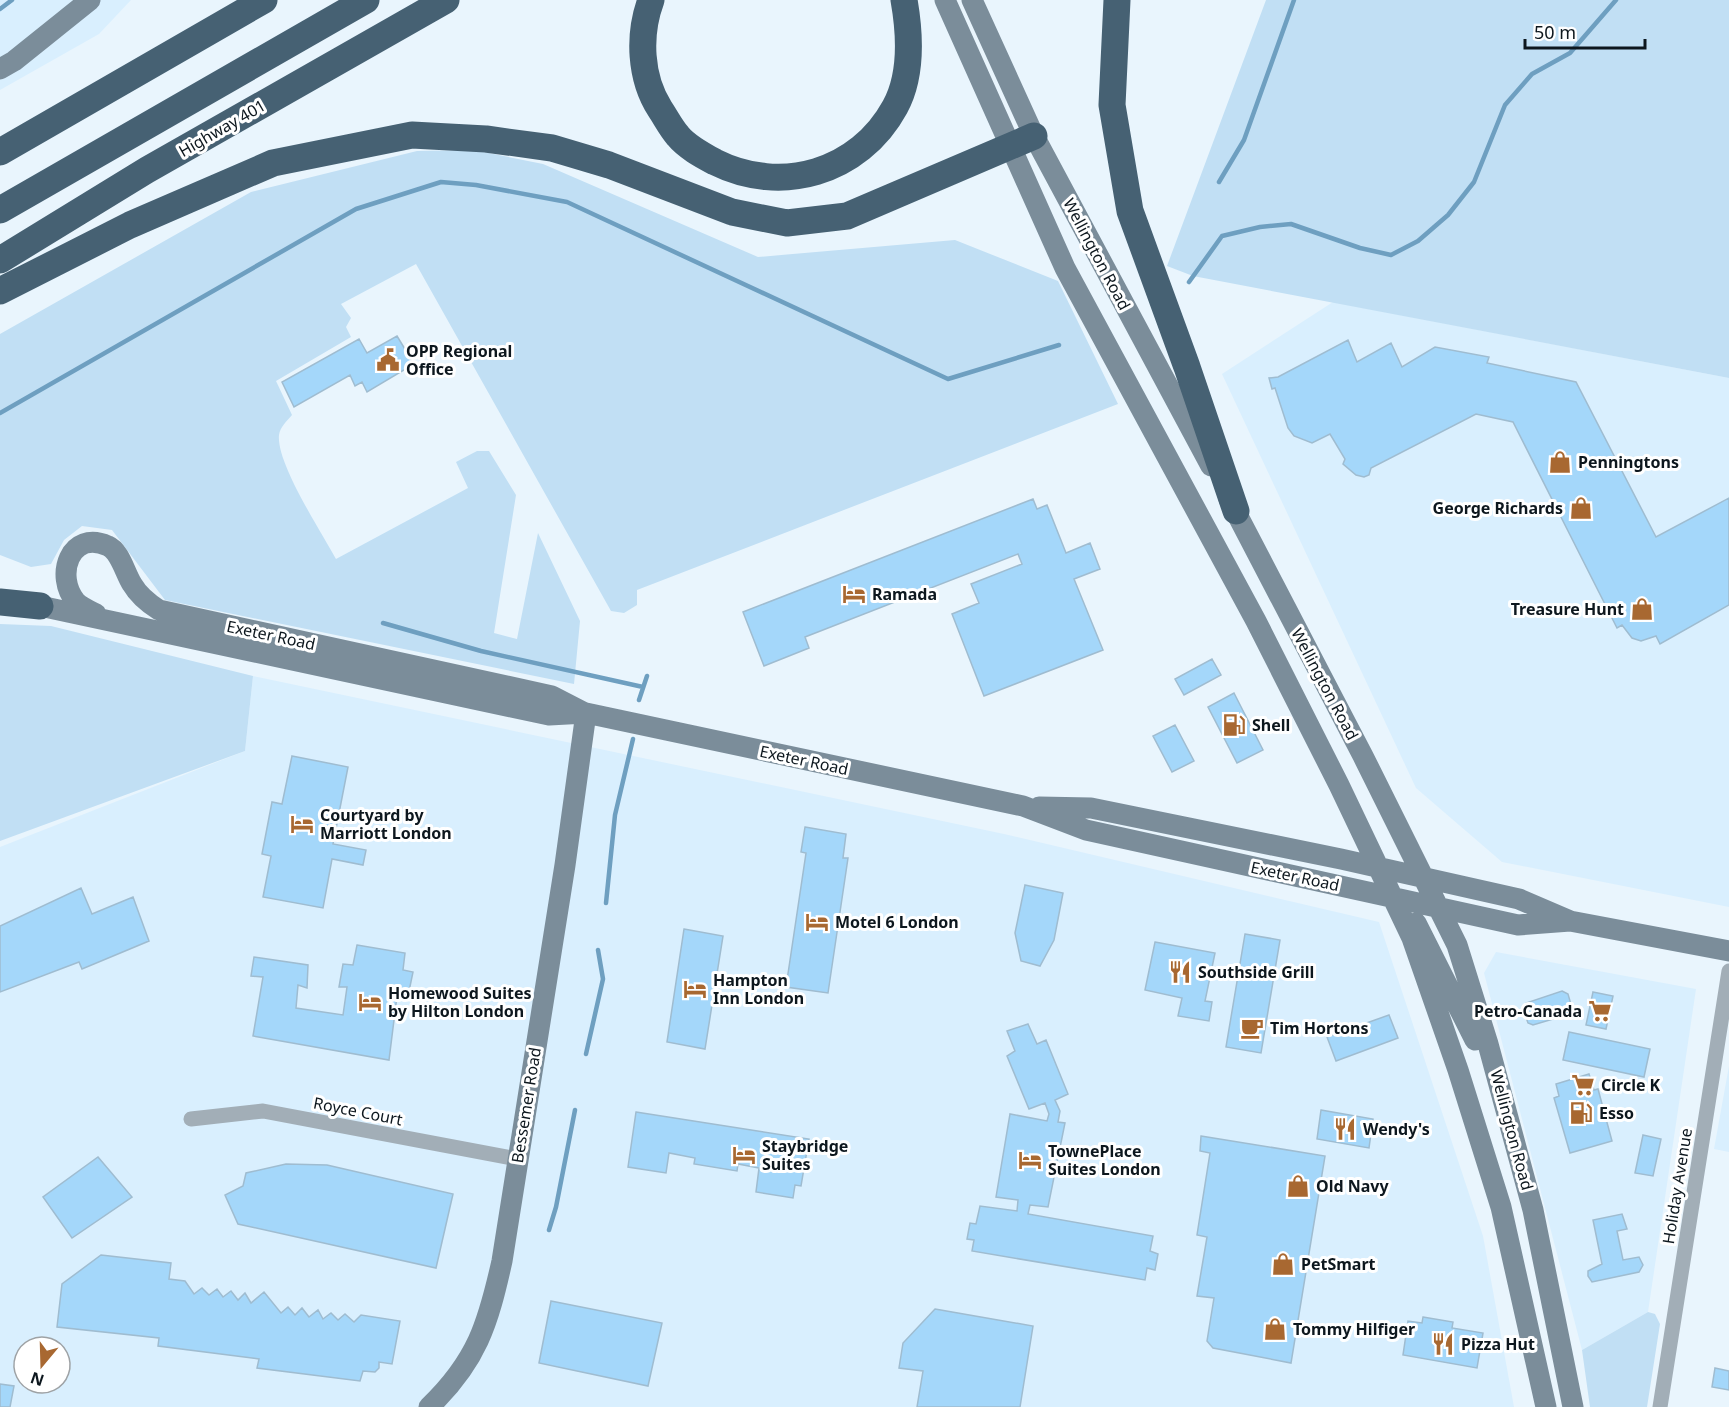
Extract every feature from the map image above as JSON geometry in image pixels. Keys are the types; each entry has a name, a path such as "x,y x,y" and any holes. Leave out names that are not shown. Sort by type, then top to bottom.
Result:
{"highway":[{"path":"104,92 148,51 228,0"},
{"path":"0,152 264,0"},
{"path":"0,210 366,0"},
{"name":"Highway 401","path":"0,260 147,170 446,0"},
{"path":"651,0 642,57 651,94 678,136 701,155 730,170 762,178 801,176 848,158 877,133 896,106 906,72 908,23 904,0"},
{"path":"1117,0 1112,105 1130,211 1187,366 1236,511"},
{"path":"0,291 130,225 273,163 412,135 486,139 552,148 609,165 732,212 787,223 847,216 1034,136"},
{"path":"0,602 40,606"}],"main road":[{"path":"0,69 14,61 90,0"},
{"name":"Wellington Road","path":"945,0 1065,268 1251,610 1378,869 1397,898 1458,1070 1501,1207 1546,1407"},
{"name":"Wellington Road","path":"972,0 1034,136 1236,511 1457,945 1533,1210 1573,1407"},
{"name":"Exeter Road","path":"103,619 77,604 67,588 66,570 70,555 81,544 97,541 112,547 144,600 159,610 552,696 585,713"},
{"name":"Exeter Road","path":"40,606 549,715 585,713 1023,806 1086,830 1518,925 1570,921"},
{"name":"Bessemer Road","path":"429,1407 469,1360 490,1317 502,1261 565,865 585,713"},
{"name":"Exeter Road","path":"1023,806 1091,808 1519,899 1570,921 1729,951"},
{"path":"1397,898 1447,981 1503,1100"}],"street":[{"name":"Holiday Avenue","path":"1660,1407 1729,971"},
{"name":"Royce Court","path":"191,1119 263,1111 517,1159"}],"shaded area":[{"path":"0,0 131,0 99,34 0,90"},
{"path":"1266,0 1729,0 1729,378 1193,276 1167,266"},
{"path":"474,150 543,164 758,257 955,240 1058,281 1118,404 637,590 637,605 624,613 611,611 416,264 341,304 351,318 346,327 351,337 276,381 292,415 282,427 279,435 285,463 301,498 336,559 468,488 456,462 477,451 489,451 516,495 494,633 517,639 538,533 580,621 574,684 165,600 112,530 82,526 64,540 51,564 31,567 0,555 0,334 251,192 417,151"},
{"path":"1333,302 1729,378 1729,907 1502,862 1416,788 1222,374"},
{"path":"0,624 51,626 253,676 245,751 0,841"},
{"path":"253,676 1004,834 1379,922 1483,1236 1514,1407 0,1407 0,847 245,751"},
{"path":"1496,952 1696,989 1648,1312 1582,1350 1484,973"},
{"path":"1729,1066 1729,1152 1714,1149"},
{"path":"1648,1312 1655,1314 1660,1324 1647,1407 1590,1407 1582,1350"}],"building":[{"path":"397,336 414,364 367,392 362,382 355,386 350,375 294,407 282,382 359,339 367,353"},
{"path":"1348,340 1357,362 1391,343 1402,367 1435,347 1489,357 1487,363 1576,382 1656,537 1729,498 1729,605 1660,644 1656,636 1641,641 1632,638 1622,625 1617,628 1513,422 1476,414 1371,468 1369,475 1364,477 1356,475 1343,464 1345,459 1330,434 1312,443 1294,436 1288,428 1275,388 1272,389 1269,378 1278,377"},
{"name":"Ramada","path":"1033,499 1037,509 1047,505 1066,553 1090,543 1100,569 1074,579 1103,650 984,696 952,614 979,603 971,584 1022,564 1018,554 805,637 809,648 764,666 743,612"},
{"path":"1212,659 1221,675 1184,695 1175,679"},
{"path":"1234,693 1263,750 1237,763 1208,707"},
{"path":"1175,725 1194,761 1172,772 1153,736"},
{"name":"Courtyard by Marriott London","path":"292,756 348,767 333,844 366,850 363,865 332,859 323,908 263,897 271,856 262,854 272,802 282,804"},
{"name":"Motel 6 London","path":"805,827 846,834 843,858 848,858 828,993 786,987 806,853 801,852"},
{"path":"1025,885 1063,893 1054,940 1040,966 1021,961 1015,933"},
{"path":"81,888 92,914 133,897 149,941 82,969 79,962 0,992 0,926"},
{"name":"Hampton Inn London","path":"684,929 723,936 705,1049 667,1042"},
{"path":"1245,934 1280,940 1261,1053 1226,1047"},
{"name":"Southside Grill","path":"1155,942 1215,953 1205,1001 1212,1002 1209,1021 1178,1016 1182,998 1145,990"},
{"name":"Homewood Suites by Hilton London","path":"357,945 405,953 403,970 413,972 408,996 397,996 389,1060 253,1036 263,977 251,976 254,957 308,965 307,988 298,985 296,1008 343,1015 347,987 339,987 343,964 353,965"},
{"name":"Petro-Canada","path":"1562,991 1568,994 1572,1008 1570,1014 1533,1025 1528,1023 1523,1009 1526,1003"},
{"name":"Petro-Canada","path":"1593,992 1613,996 1606,1029 1586,1025"},
{"path":"1389,1015 1398,1038 1336,1061 1327,1037"},
{"name":"TownePlace Suites London","path":"1028,1024 1037,1044 1046,1040 1068,1094 1055,1100 1060,1111 1058,1122 1065,1123 1048,1207 1030,1205 1028,1214 1153,1236 1150,1251 1158,1254 1155,1270 1147,1268 1145,1280 972,1251 974,1240 967,1239 970,1223 976,1224 980,1206 1017,1211 1018,1200 996,1197 1010,1114 1047,1121 1049,1114 1045,1103 1029,1109 1007,1056 1015,1051 1007,1031"},
{"path":"1569,1032 1650,1049 1644,1077 1563,1060"},
{"name":"Esso","path":"1589,1074 1594,1090 1598,1089 1612,1141 1570,1153 1554,1098 1559,1096 1556,1084"},
{"name":"Wendy's","path":"1321,1110 1373,1119 1369,1148 1317,1139"},
{"name":"Staybridge Suites","path":"636,1112 809,1139 801,1186 795,1185 793,1198 756,1192 759,1168 738,1164 737,1171 694,1164 695,1158 669,1153 666,1173 628,1167"},
{"path":"1643,1135 1661,1139 1653,1176 1635,1173"},
{"path":"1201,1136 1325,1156 1291,1363 1213,1348 1207,1341 1214,1298 1197,1296 1207,1237 1197,1235 1210,1153 1200,1151"},
{"path":"98,1157 132,1197 72,1238 43,1197"},
{"path":"286,1164 327,1165 453,1194 436,1268 238,1224 225,1195 243,1186 246,1173"},
{"path":"1622,1214 1627,1229 1617,1231 1623,1260 1639,1257 1643,1265 1639,1272 1592,1282 1588,1271 1602,1264 1593,1220"},
{"path":"101,1255 171,1263 169,1279 185,1281 194,1294 202,1288 209,1295 217,1289 223,1297 231,1291 238,1300 245,1293 251,1303 264,1292 281,1313 288,1307 295,1315 302,1308 309,1317 318,1310 323,1319 331,1313 338,1320 345,1314 354,1322 361,1315 400,1321 392,1364 379,1362 379,1368 375,1372 363,1371 360,1381 257,1368 259,1359 158,1346 159,1338 57,1327 62,1284"},
{"path":"551,1301 662,1323 648,1386 539,1363"},
{"path":"935,1309 1033,1326 1020,1407 917,1407 923,1371 899,1368 903,1343"},
{"name":"Pizza Hut","path":"1423,1317 1453,1322 1452,1328 1483,1333 1477,1368 1403,1355 1408,1321 1422,1323"},
{"path":"1715,1368 1729,1371 1729,1390 1712,1387"},
{"path":"0,1384 12,1386 10,1407 0,1407"}],"waterway":[{"path":"0,9 12,0"},
{"path":"1219,182 1244,140 1294,0"},
{"path":"1189,282 1222,236 1260,227 1291,224 1360,248 1391,255 1418,241 1448,215 1474,182 1505,105 1532,74 1570,53 1616,0"},
{"path":"0,413 356,209 441,182 476,185 567,202 948,379 1059,345"},
{"path":"383,623 481,651 643,687"},
{"path":"639,700 647,676"},
{"path":"606,903 615,815 633,739"},
{"path":"586,1054 603,979 598,950"},
{"path":"549,1230 556,1207 575,1110"}],"place":[{"name":"OPP Regional Office","path":"388,360"},
{"name":"Penningtons","path":"1560,462"},
{"name":"George Richards","path":"1581,508"},
{"name":"Ramada","path":"854,594"},
{"name":"Treasure Hunt","path":"1642,609"},
{"name":"Shell","path":"1234,725"},
{"name":"Courtyard by Marriott London","path":"302,824"},
{"name":"Motel 6 London","path":"817,922"},
{"name":"Southside Grill","path":"1180,972"},
{"name":"Hampton Inn London","path":"695,989"},
{"name":"Homewood Suites by Hilton London","path":"370,1002"},
{"name":"Petro-Canada","path":"1600,1011"},
{"name":"Tim Hortons","path":"1252,1028"},
{"name":"Circle K","path":"1583,1085"},
{"name":"Esso","path":"1581,1113"},
{"name":"Wendy's","path":"1345,1129"},
{"name":"Staybridge Suites","path":"744,1155"},
{"name":"TownePlace Suites London","path":"1030,1160"},
{"name":"Old Navy","path":"1298,1186"},
{"name":"PetSmart","path":"1283,1264"},
{"name":"Tommy Hilfiger","path":"1275,1329"},
{"name":"Pizza Hut","path":"1443,1344"}]}
